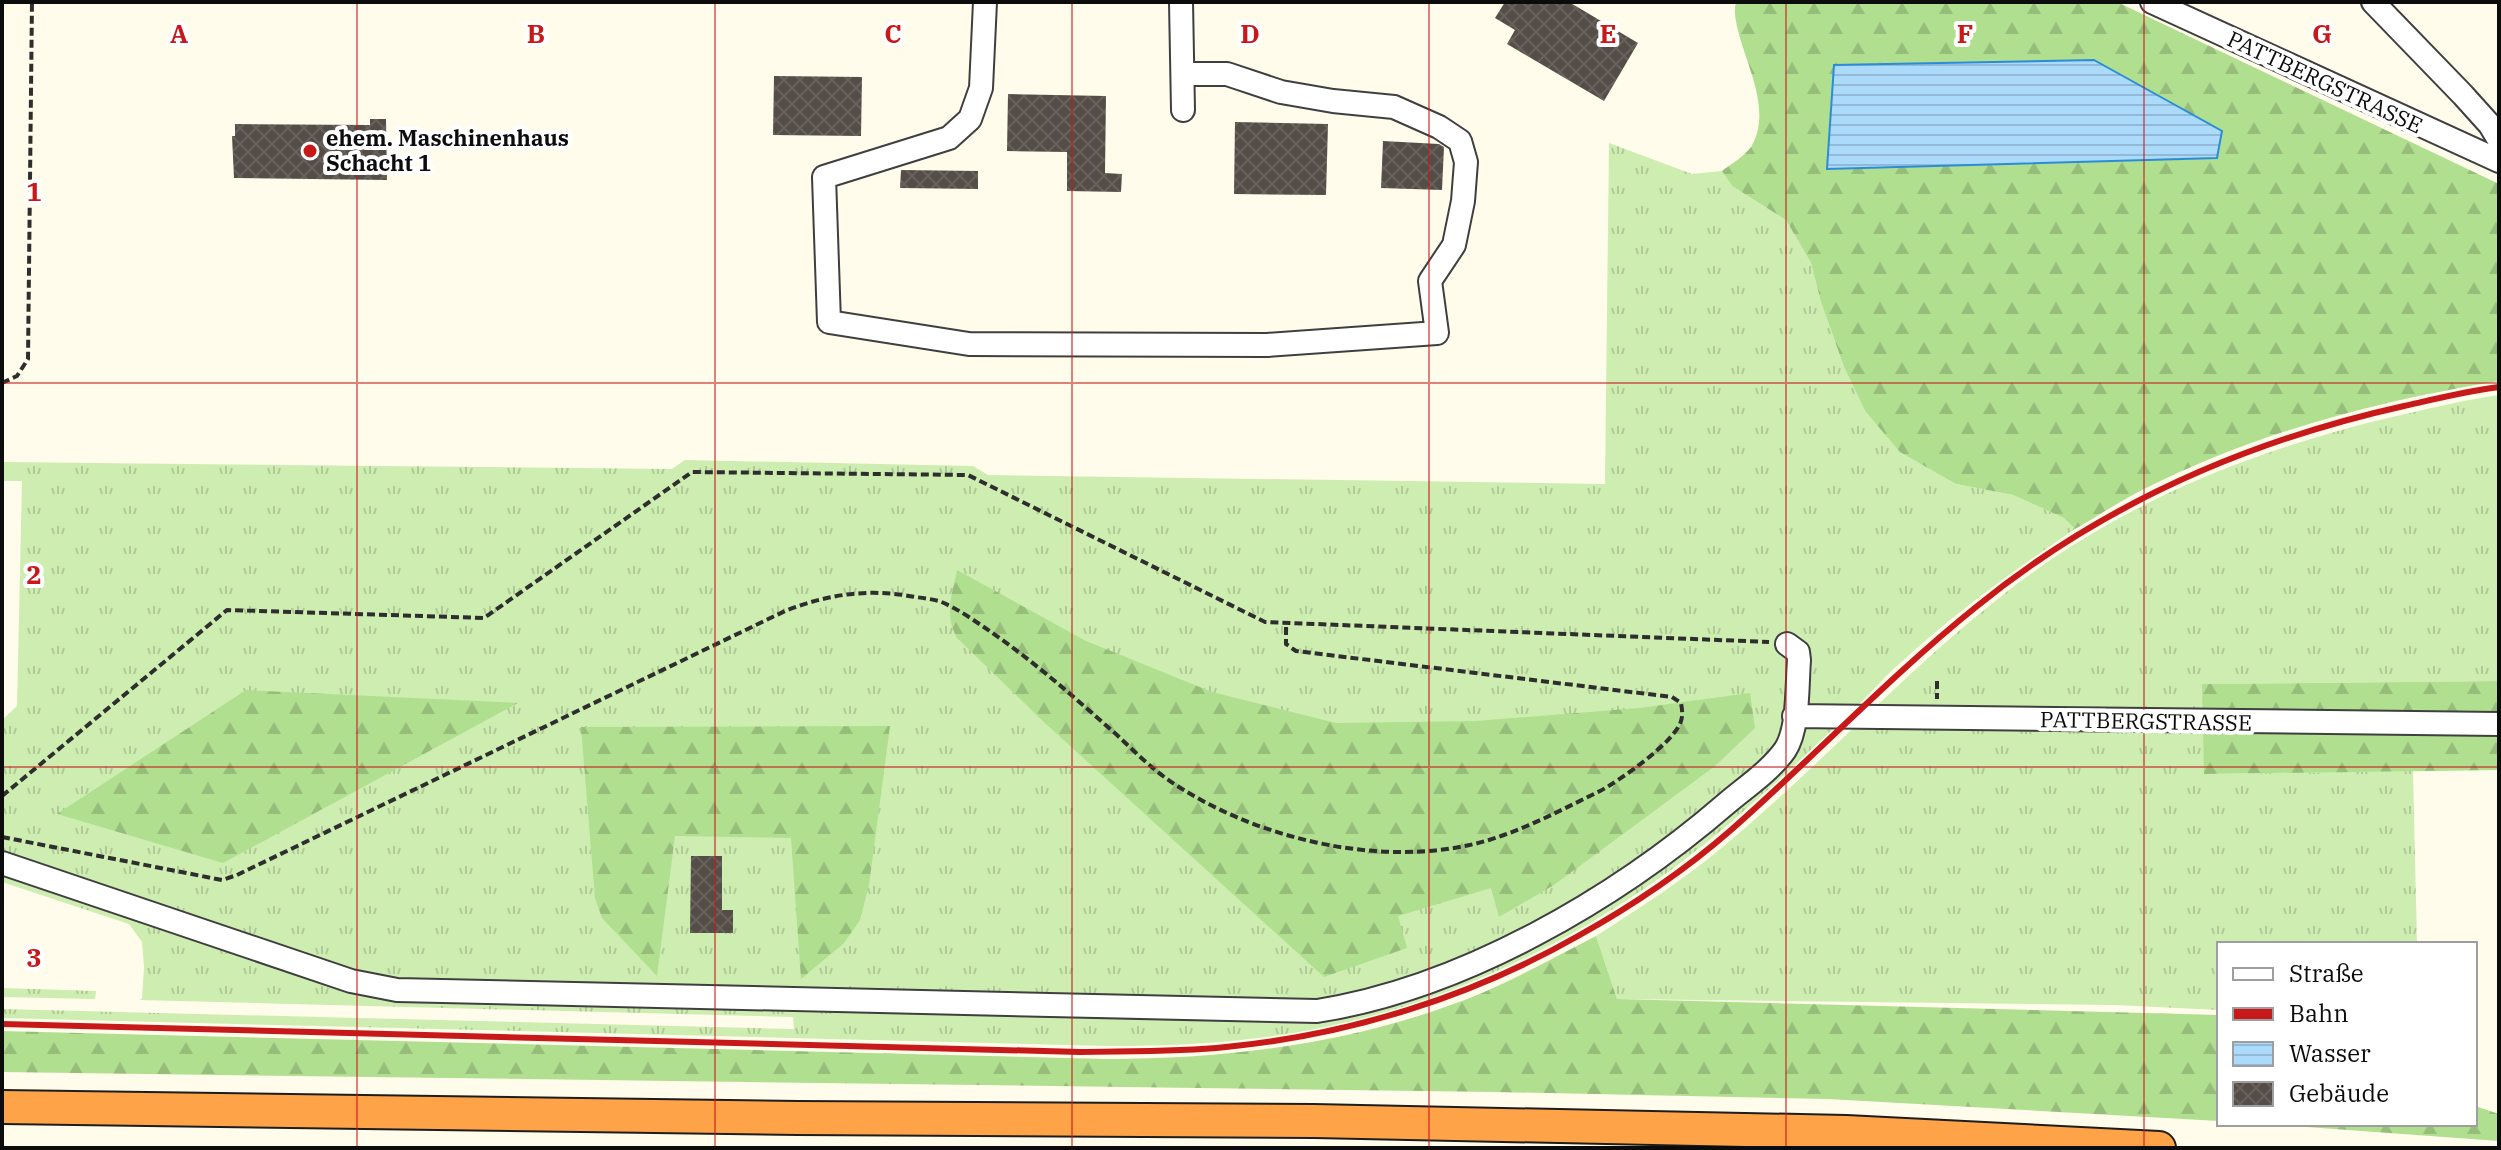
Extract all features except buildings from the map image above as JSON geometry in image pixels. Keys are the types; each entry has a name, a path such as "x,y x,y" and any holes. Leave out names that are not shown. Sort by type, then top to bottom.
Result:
{"highway":[{"path":"2,1107 798,1118 1330,1121 1846,1132 2159,1148"}],"street":[{"path":"985,2 981,88 970,119 949,138 824,177 829,322 969,344 1267,345 1437,333 1430,281 1454,245 1463,201 1466,162 1460,141 1439,127 1394,107 1281,92 1227,74 1183,74"},
{"path":"1181,2 1183,110"},
{"name":"PATTBERGSTRASSE","path":"2152,2 2499,161"},
{"path":"2373,2 2472,105 2499,140"},
{"path":"2,863 351,981 397,990 1317,1011 1347,1006 1457,972 1531,937 1623,881 1707,820 1774,761 1789,742 1799,660 1798,652 1787,644"},
{"name":"PATTBERGSTRASSE","path":"1794,716 2499,724"}],"path":[{"path":"2,383 17,376 28,359 32,2"},
{"path":"2,796 227,610 484,618 692,472 968,475 1265,622 1787,644"},
{"path":"2,837 222,880 785,611 813,600 887,591 938,601 977,622 1026,656 1165,778 1217,810 1283,833 1337,847 1387,852 1446,849 1487,841 1534,824 1607,787 1648,758 1681,722 1681,703 1672,697 1296,651 1286,644 1286,623"}],"green space":[{"path":"1736,2 2117,2 2499,184 2499,381 2408,398 2273,435 2186,469 2075,529 2064,518 2013,495 1956,484 1900,452 1865,411 1844,367 1811,263 1786,220 1732,186 1722,171 1751,147 1759,121 1757,93 1737,25"},
{"path":"1609,143 1692,174 1722,171 1732,186 1786,220 1811,263 1844,367 1865,411 1900,451 1956,484 2013,495 2064,518 2075,529 1940,628 1717,834 1674,868 1581,928 1482,978 1378,1014 1298,1032 1190,1044 1108,1046 2,1018 2,1009 794,1029 793,1017 140,1000 144,967 142,942 129,924 2,882 2,720 17,706 22,481 2,481 2,462 672,469 685,460 973,466 988,475 1605,484"},
{"path":"2499,395 2499,681 2203,684 2205,774 2413,771 2417,942 2217,942 2217,1010 2115,1005 1617,999 1596,936 1725,845 1932,654 2048,562 2140,507 2238,464 2340,430"},
{"path":"957,570 1086,641 1212,692 1336,723 1476,721 1639,708 1750,693 1755,728 1715,766 1554,885 1499,917 1491,888 1398,916 1407,948 1324,977 1046,724 957,638 950,612"},
{"path":"2499,681 2499,770 2204,774 2202,684"},
{"path":"246,690 518,703 223,863 57,814"},
{"path":"890,726 869,885 860,920 844,943 801,979 791,838 675,836 657,976 602,918 595,898 581,727"},
{"path":"1596,936 1617,999 2217,1015 2217,1121 1828,1099 2,1072 2,1031 1107,1059 1203,1056 1298,1044 1391,1024 1482,993"},
{"path":"2,988 96,991 95,999 2,997"},
{"path":"2477,1107 2499,1114 2499,1141 2293,1126 2477,1126"}],"water":[{"path":"2094,60 2222,131 2217,158 1827,169 1834,65"}],"railway":[{"path":"2,1024 1080,1052 1226,1047 1363,1023 1452,995 1537,958 1618,913 1657,887 1731,830 1913,661 1976,607 2074,537 2125,508 2178,481 2288,438 2404,406 2499,387"}],"place":[{"name":"ehem. Maschinenhaus Schacht 1","path":"310,151"}]}
